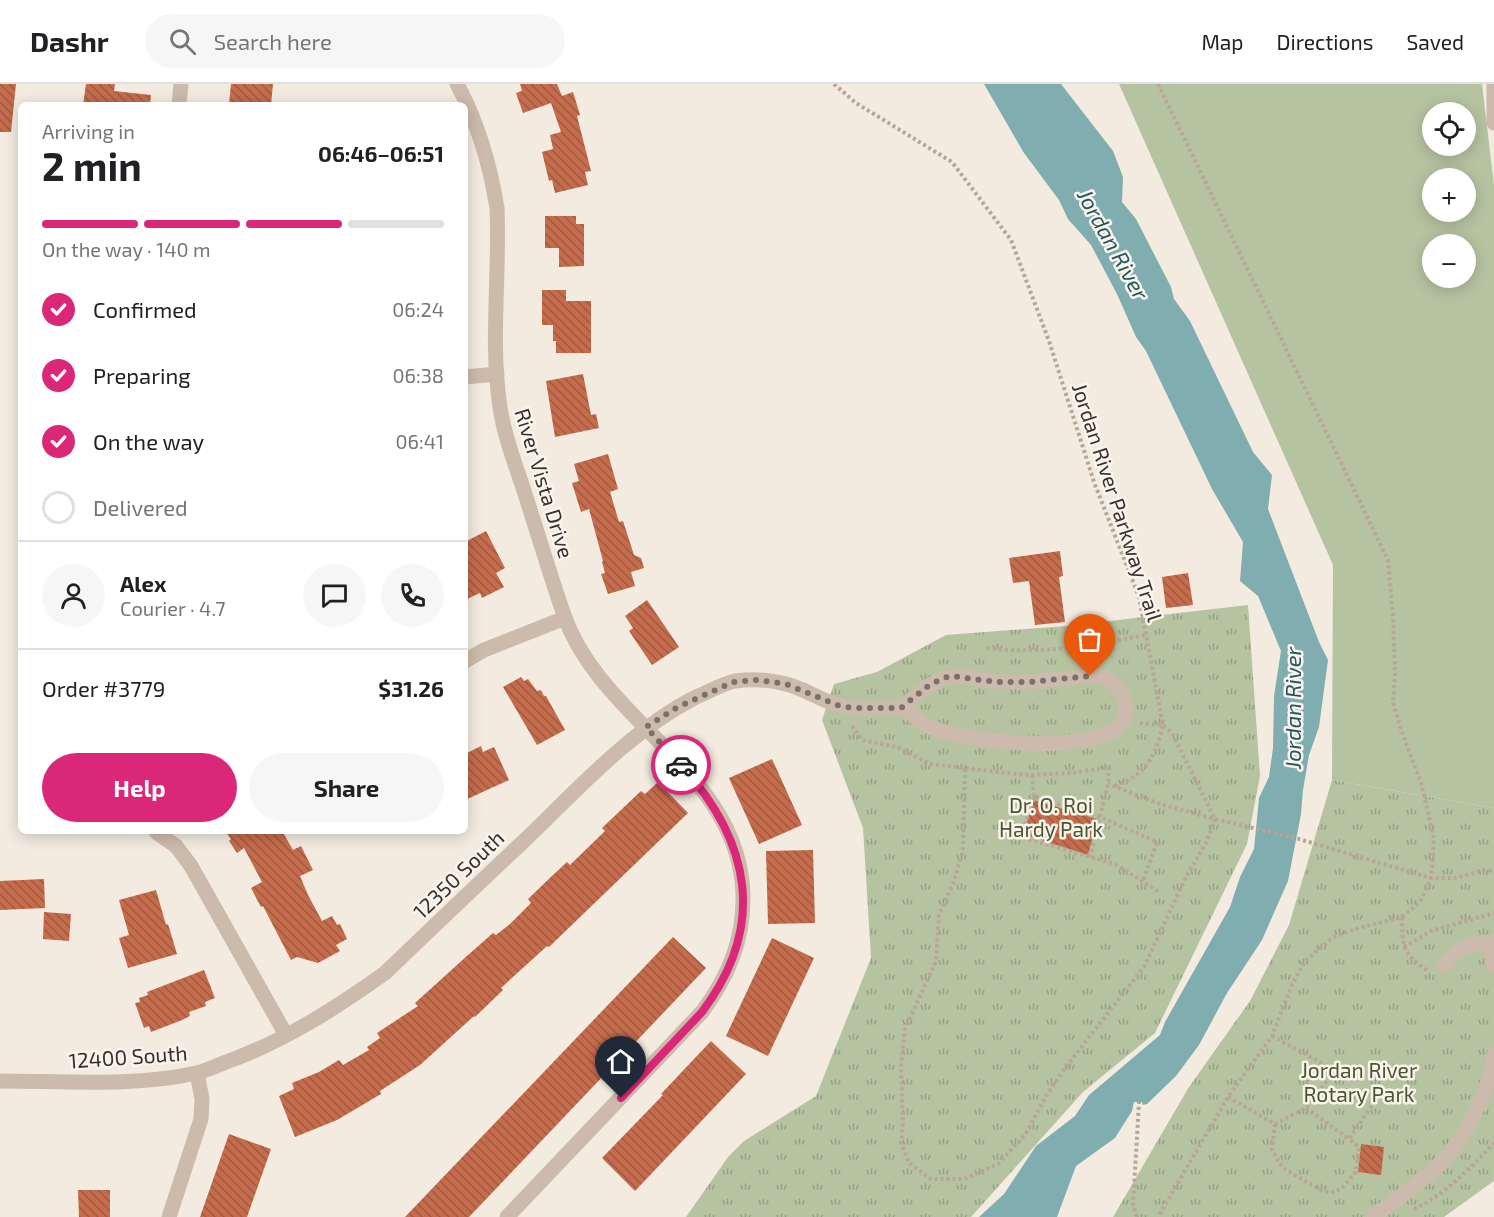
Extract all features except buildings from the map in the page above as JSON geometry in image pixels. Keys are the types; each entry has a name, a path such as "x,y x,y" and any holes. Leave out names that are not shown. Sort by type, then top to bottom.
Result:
{"street":[{"path":"179,102 181,84"},
{"name":"River Vista Drive","path":"457,84 466,102"},
{"path":"1494,84 1494,123"},
{"name":"River Vista Drive","path":"468,107 482,140 495,196 498,231 497,374 500,408 565,618 583,654 604,684 691,776 714,806 733,844 742,885 738,944 724,980 702,1012 507,1217"},
{"path":"468,377 497,374"},
{"path":"468,659 484,650 565,618"},
{"path":"951,676 996,682 1065,680 1102,676 1110,679 1119,688 1127,707 1125,717 1119,726 1103,735 1068,741 1029,743 991,741 954,735 926,726 901,708 928,686 951,676"},
{"name":"12350 South","path":"286,1035 354,996 385,973 586,781 646,727 676,708 733,682 757,680 786,684 837,705 852,708 901,708"},
{"path":"159,834 176,846 191,866 286,1035"},
{"path":"1439,971 1454,952 1471,946 1492,943 1494,966"},
{"name":"12400 South","path":"0,1081 110,1081 153,1079 197,1073 242,1056 286,1035"},
{"path":"1373,1217 1413,1188 1441,1163 1469,1124 1483,1094 1494,1054"},
{"path":"169,1217 201,1119 202,1099 197,1073"}],"path":[{"name":"Jordan River Parkway Trail","path":"834,84 856,103 952,162 1011,240 1049,341 1094,482 1139,597 1163,725 1172,733 1215,819"},
{"path":"1158,84 1388,560 1395,673 1393,702 1422,786 1434,839 1431,878 1420,902 1402,916 1332,938 1305,961 1291,987 1272,1036 1228,1097 1158,1217"},
{"path":"987,648 1009,651 1055,650 1146,635"},
{"path":"1114,786 1130,780 1148,766 1158,747 1163,725 1140,723 1125,717"},
{"path":"852,726 862,740 897,747 930,764 1032,775 1071,773 1109,767 1108,784 1090,857"},
{"path":"965,769 963,851 953,884 939,915 936,961 905,1029 901,1067 903,1124 901,1143 909,1163 931,1179 964,1179 998,1164 1025,1135 1046,1096 1065,1068 1144,967 1185,879 1207,841 1215,819"},
{"path":"1032,775 1034,797 1021,837 1115,864 1161,893"},
{"path":"1108,784 1160,804 1299,839 1431,878 1456,878 1483,870 1494,871"},
{"path":"1034,797 1100,817 1157,842 1143,881"},
{"path":"1404,947 1431,932 1494,913"},
{"path":"1402,916 1404,947 1410,958 1439,971"},
{"path":"1272,1036 1329,1066 1334,1072 1353,1080"},
{"path":"1275,1124 1306,1108 1334,1072"},
{"path":"1228,1097 1275,1124"},
{"path":"1349,1139 1377,1098"},
{"path":"1137,1217 1133,1205 1139,1102"},
{"path":"1275,1124 1272,1150 1283,1168 1323,1192 1341,1189 1356,1172 1359,1147 1306,1108"},
{"path":"1409,1211 1428,1203 1481,1158 1494,1143"}],"green space":[{"path":"1119,84 1482,84 1494,185 1494,808 1332,780 1333,565"},
{"name":"Dr. O. Roi Hardy Park","path":"1248,605 1260,776 1247,844 1155,1033 1083,1092 971,1217 686,1217 728,1157 744,1141 816,1096 871,958 863,828 822,720 834,684 877,672 946,635 1066,626"},
{"name":"Jordan River Rotary Park","path":"1332,780 1494,808 1494,1181 1444,1217 1113,1217 1189,1087 1250,1001 1289,925"}],"water":[{"name":"Jordan River","path":"984,84 1061,84 1113,151 1123,177 1122,202 1136,219 1171,287 1174,299 1190,321 1253,452 1272,475 1268,509 1328,660 1319,727 1309,755 1301,814 1288,881 1262,940 1227,993 1199,1045 1176,1076 1147,1104 1134,1102 1132,1111 1115,1138 1076,1166 1057,1217 979,1217 1004,1194 1036,1146 1075,1116 1089,1095 1160,1035 1165,1022 1230,907 1240,877 1254,849 1259,798 1269,777 1273,748 1274,696 1281,651 1258,596 1240,581 1243,542 1212,489 1117,294 1091,245 1068,219 1059,200 1024,153"}],"way so far":[{"path":"681,765 646,727 676,708 733,682 757,680 786,684 837,705 852,708 901,708 928,686 951,676 996,682 1030,682 1090,676"}],"route":[{"path":"621,1098 714,997 732,963 738,944 743,906 742,885 733,844 714,806 681,765"}]}
